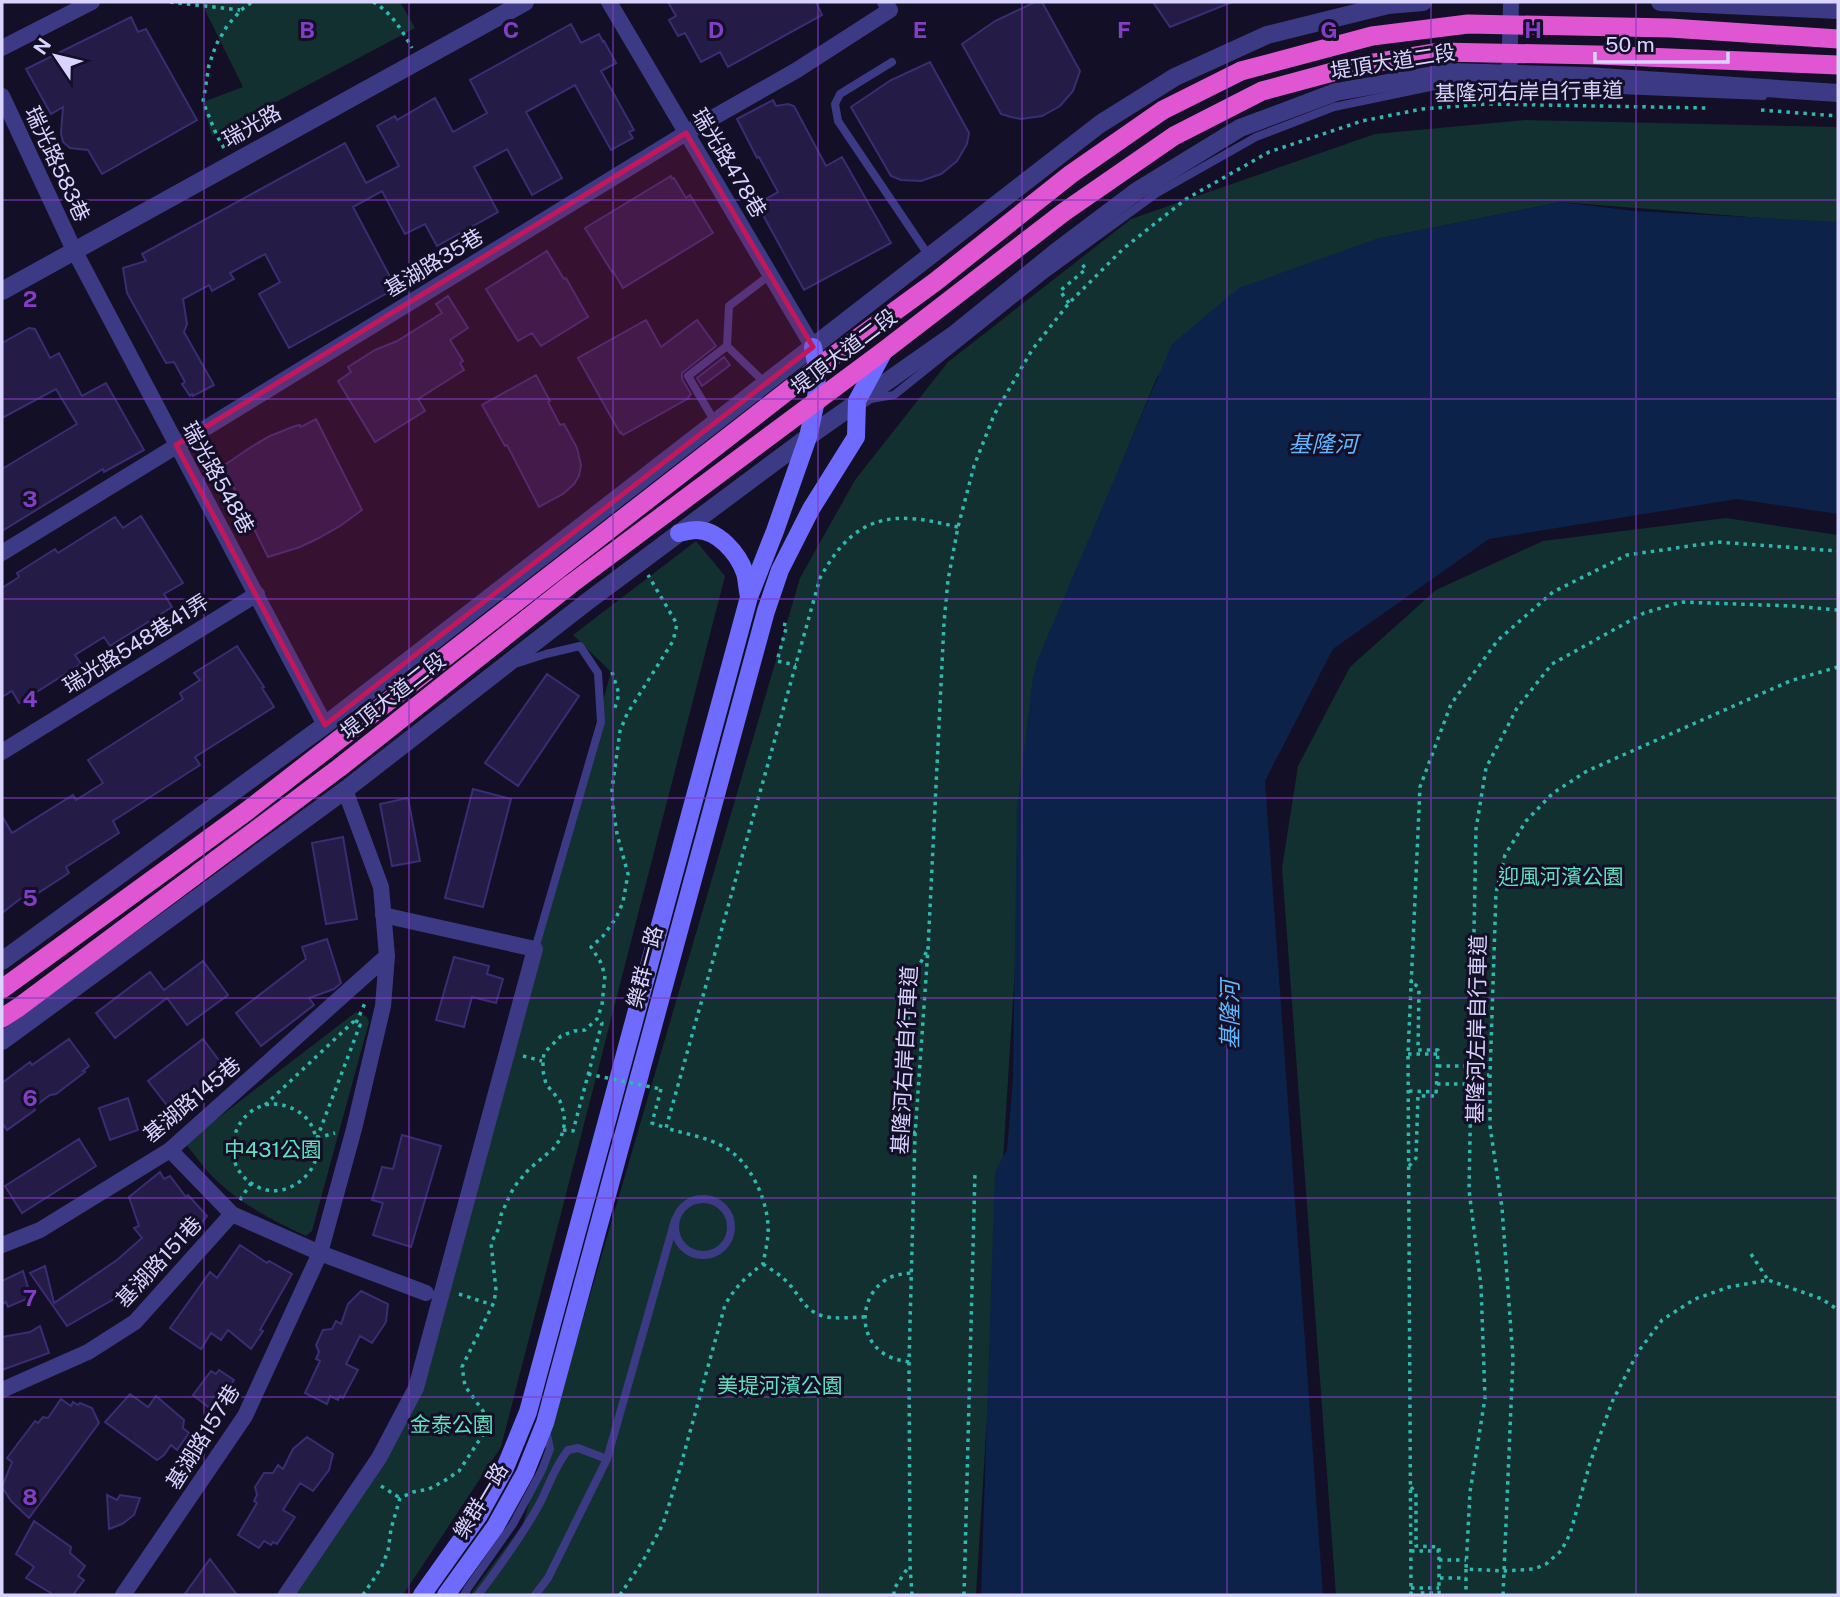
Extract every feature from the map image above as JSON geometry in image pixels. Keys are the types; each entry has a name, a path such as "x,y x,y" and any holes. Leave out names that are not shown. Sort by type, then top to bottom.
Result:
{"highway":[{"name":"堤頂大道二段","path":"2,989 247,811 817,368 934,282 1070,174 1163,110 1241,71 1371,36 1468,24 1670,28 1838,39"},
{"name":"堤頂大道二段","path":"2,1018 339,768 571,584 885,350 1064,212 1174,136 1262,91 1355,66 1439,52 1597,55 1838,65"}],"main road":[{"name":"樂群一路","path":"422,1595 479,1515 505,1468 528,1412 749,597 808,437 816,401 817,368 813,346"},
{"name":"樂群一路","path":"446,1595 495,1527 525,1473 545,1423 766,611 780,570 811,509 856,437 857,401 885,350"},
{"path":"679,533 698,530 723,542 735,553 745,574 749,597"}],"street":[{"path":"2,48 92,2"},
{"name":"瑞光路","path":"2,291 525,2"},
{"name":"瑞光路478巷","path":"609,2 813,346"},
{"name":"堤頂大道二段","path":"2,961 325,724 1100,124 1175,77 1267,35 1388,5 1423,2"},
{"path":"1509,80 1511,2"},
{"path":"1660,2 1838,10"},
{"name":"基湖路35巷","path":"2,553 686,133 797,70 888,6"},
{"name":"堤頂大道二段","path":"2,1041 345,790 808,437 956,333 1137,191 1240,128 1336,92 1450,72 1509,80 1586,76 1838,93"},
{"name":"瑞光路583巷","path":"2,96 74,250"},
{"name":"瑞光路548巷","path":"74,250 325,724"},
{"name":"瑞光路548巷41弄","path":"2,752 257,594"},
{"name":"基湖路157巷","path":"123,1595 245,1416 320,1253 354,1129 383,1006 387,956 381,887 345,790"},
{"path":"286,1595 379,1458 416,1388 535,949 383,915"},
{"name":"基湖路145巷","path":"2,1245 40,1230 170,1150 387,956"},
{"path":"170,1150 232,1214 320,1253 426,1293"},
{"name":"基湖路151巷","path":"2,1390 88,1352 135,1322 232,1214"}],"lane":[{"path":"892,62 840,94 835,104 835,113 929,256"},
{"path":"1509,80 1838,101"},
{"path":"765,383 727,346 729,306 770,275"},
{"path":"715,422 688,376 727,346"},
{"path":"501,669 580,646 598,673 601,722 535,949"},
{"path":"535,1595 548,1578 607,1459 675,1220 679,1212 692,1200 710,1199 725,1208 730,1216 730,1234 721,1249 705,1255 696,1255 687,1251 676,1237 675,1220"},
{"path":"464,1595 513,1524 542,1470 550,1449 545,1423"},
{"path":"478,1595 524,1530 560,1460 568,1450 578,1448 607,1459"}],"path":[{"path":"170,2 241,10"},
{"path":"233,163 217,136 204,102 209,65 216,45 227,26 252,2"},
{"path":"373,2 381,6 402,29"},
{"path":"1487,104 1492,100"},
{"name":"基隆河右岸自行車道","path":"912,1595 909,1362 915,1135 928,949 944,623 948,580 958,527 974,466 994,415 1032,350 1069,303 1124,248 1186,199 1269,152 1362,121 1422,109 1487,104 1718,108"},
{"path":"1758,109 1838,116"},
{"path":"1069,303 1060,291 1086,269 1083,266"},
{"path":"666,1128 820,578 833,555 850,537 870,524 891,519 915,519 958,527"},
{"path":"1411,1595 1408,1054 1410,980 1420,787 1451,704 1498,640 1553,592 1626,555 1718,542 1838,551"},
{"path":"362,1595 375,1578 388,1551 400,1498 429,1489 459,1471 482,1436 486,1423 482,1411 465,1386 462,1367 494,1302 496,1290 491,1243 513,1187 561,1138 565,1122 560,1101 546,1084 542,1071 544,1053 561,1036 585,1030 597,1019 605,975 592,947 615,918 622,902 628,874 613,808 612,789 620,731 627,714 673,640 677,624 648,573"},
{"path":"1466,1595 1470,1492 1485,1398 1481,1286 1469,1190 1476,829 1486,768 1517,708 1552,664 1644,614 1681,602 1838,610"},
{"path":"783,624 787,625 777,661 796,666"},
{"name":"基隆河左岸自行車道","path":"1503,1595 1513,1358 1502,1208 1490,1126 1490,1075 1496,893 1505,855 1526,821 1553,793 1587,771 1790,681 1838,667"},
{"path":"915,1135 901,1113 911,980 928,949"},
{"path":"1409,1166 1416,1158 1418,1096 1436,1096 1437,1092 1437,1050 1418,1050 1419,988 1410,980"},
{"path":"563,1130 573,1131 602,1023 597,1019"},
{"path":"354,1022 360,1025 317,1138 317,1154 311,1171 298,1183 283,1189 265,1190 251,1184 238,1171 232,1156 232,1140 238,1124 249,1113 265,1105 354,1022"},
{"path":"1408,1054 1437,1054"},
{"path":"1437,1066 1471,1066"},
{"path":"589,1074 661,1089 652,1123 726,1147 748,1167 755,1179 768,1227 763,1264 745,1278 725,1305 663,1524 620,1595"},
{"path":"1470,1075 1490,1075"},
{"path":"1437,1084 1470,1084"},
{"path":"1409,1091 1437,1092"},
{"path":"265,1105 283,1105 298,1111 309,1122 317,1138"},
{"path":"964,1595 975,1172"},
{"path":"1751,1254 1768,1280"},
{"path":"763,1264 788,1283 802,1301 820,1315 864,1317"},
{"path":"909,1362 895,1360 873,1343 866,1331 864,1317 874,1290 884,1280 912,1273"},
{"path":"1466,1569 1534,1569 1546,1564 1561,1551 1570,1534 1590,1462 1612,1402 1638,1352 1662,1320 1695,1299 1729,1287 1768,1280 1822,1299 1838,1310"},
{"path":"367,1476 400,1498"},
{"path":"1410,1485 1416,1493 1416,1546 1439,1546 1439,1594 1417,1595"},
{"path":"1411,1551 1439,1551"},
{"path":"1439,1560 1466,1560"},
{"path":"894,1595 894,1589 910,1564"},
{"path":"1439,1578 1466,1578"},
{"path":"1411,1588 1439,1588"}],"highlighted area":[{"path":"686,133 813,347 325,725 176,445"}],"green space":[{"path":"201,2 400,2 415,28 212,136 203,102 243,87"},
{"name":"美堤河濱公園","path":"1525,120 1838,127 1838,224 1561,202 1376,239 1157,377 1033,678 976,1595 470,1595 523,1524 800,578 855,480 948,362 1131,219 1375,134"},
{"name":"迎風河濱公園","path":"1726,518 1838,535 1838,1595 1336,1595 1282,868 1298,766 1350,667 1436,590 1543,541"},
{"name":"金泰公園","path":"696,541 725,576 501,1447 403,1595 276,1595 401,1413 439,1290 611,672 573,635"},
{"name":"中431公園","path":"356,1012 367,1017 369,1022 312,1231 306,1236 259,1212 226,1189 187,1146 188,1141"}],"water":[{"name":"基隆河","path":"1561,202 1634,211 1838,222 1838,514 1737,499 1489,539 1333,649 1265,781 1323,1595 981,1595 995,1172 1007,1150 1013,1079 1017,808 1037,661 1172,344 1239,288 1376,239"}],"building":[{"path":"668,2 816,2 822,15 728,67 720,52 701,62 685,33 678,36 669,20 676,16"},
{"path":"1035,2 1042,2 1080,71 1073,91 1060,106 1042,116 1021,119 1001,114 962,44 995,21"},
{"path":"1153,2 1232,2 1170,27"},
{"path":"131,17 138,32 146,29 197,120 102,174 88,150 70,148 63,142 63,107 51,114 26,69"},
{"path":"571,24 581,43 599,34 616,63 601,71 634,130 629,132 633,138 611,150 575,85 526,112 562,178 532,195 507,149 474,167 498,212 437,246 425,224 405,234 382,191 353,207 396,288 289,348 259,294 280,282 265,254 230,273 234,279 212,291 209,285 183,299 187,324 184,332 214,385 190,396 182,384 185,382 174,362 166,363 127,293 123,268 146,261 142,254 345,143 366,183 399,166 377,126 395,116 397,120 435,98 453,132 487,113 470,80"},
{"path":"930,62 969,133 967,144 957,161 941,174 921,181 901,180 891,176 851,107 891,80"},
{"path":"773,100 776,106 794,106 826,166 842,157 891,243 804,290 757,204 778,192 737,119"},
{"path":"671,176 686,198 690,195 713,233 623,288 585,228"},
{"path":"547,251 588,317 541,346 532,333 518,341 486,289"},
{"path":"448,296 468,328 450,340 463,361 460,363 464,370 418,399 425,411 375,442 338,381 351,372 348,367 442,313 436,304"},
{"path":"646,320 661,347 697,320 716,346 682,373 682,379 691,394 689,398 623,435 578,358"},
{"path":"29,328 35,329 50,358 59,353 82,396 106,383 144,450 104,472 103,469 2,531 2,469 77,424 56,389 2,418 2,343"},
{"path":"724,357 730,365 702,386 697,378"},
{"path":"536,375 560,425 564,424 577,448 581,465 574,484 563,494 539,507 507,445 505,446 482,405"},
{"path":"316,419 362,510 317,539 268,557 223,466 270,436 295,426 301,427"},
{"path":"141,516 183,583 164,594 172,607 110,646 104,637 75,655 81,664 19,703 12,691 2,697 2,588 19,577 17,573 55,549 58,553 115,517 123,528"},
{"path":"237,646 274,707 195,757 200,765 113,821 119,833 66,867 69,873 32,897 29,892 2,913 2,816 12,833 73,795 76,800 103,783 88,760 183,699 180,693 200,680 194,673"},
{"path":"547,674 579,696 518,786 485,763"},
{"path":"473,789 511,799 483,907 445,898"},
{"path":"408,798 420,861 392,866 380,804"},
{"path":"343,837 357,919 326,924 312,843"},
{"path":"327,939 341,983 334,989 309,998 314,1005 261,1046 236,1013 306,959 302,947"},
{"path":"454,957 489,966 487,974 503,979 496,1003 472,997 464,1027 436,1020"},
{"path":"203,961 228,995 187,1025 167,998 115,1038 96,1013 150,972 164,990"},
{"path":"69,1039 89,1066 83,1071 85,1072 56,1094 50,1095 34,1107 35,1110 7,1130 2,1123 2,1083 30,1062 32,1065"},
{"path":"203,1039 227,1071 173,1113 148,1081"},
{"path":"128,1098 138,1130 110,1140 99,1108"},
{"path":"402,1135 441,1146 411,1247 373,1235 383,1203 372,1200 382,1167 393,1169"},
{"path":"79,1139 96,1166 22,1213 5,1186"},
{"path":"160,1172 164,1179 170,1176 186,1197 188,1195 207,1216 159,1263 145,1270 114,1299 67,1326 30,1273 45,1266 54,1303 117,1260 142,1238 134,1228 139,1226 129,1197"},
{"path":"240,1245 267,1263 269,1261 292,1274 251,1349 228,1330 221,1340 211,1333 201,1349 170,1328 210,1272 217,1278"},
{"path":"23,1271 31,1297 8,1307 6,1302 2,1304 2,1281"},
{"path":"361,1291 388,1304 386,1322 372,1343 360,1336 346,1364 358,1370 343,1398 340,1396 338,1400 330,1396 327,1404 305,1393 320,1361 316,1359 319,1352 316,1345 323,1330 332,1329 336,1321 341,1324 348,1304"},
{"path":"40,1326 49,1353 2,1370 2,1337 30,1332"},
{"path":"219,1370 234,1380 212,1410 193,1395 211,1371 216,1374"},
{"path":"130,1394 148,1407 156,1396 184,1420 183,1428 189,1433 177,1450 171,1445 157,1460 105,1422"},
{"path":"61,1399 71,1406 73,1402 92,1408 99,1423 29,1518 11,1501 2,1487 12,1462 7,1458 35,1421 38,1423 43,1417 48,1418"},
{"path":"307,1437 333,1454 329,1470 313,1491 300,1483 283,1510 295,1517 277,1544 273,1542 271,1545 264,1541 259,1548 238,1535 257,1503 254,1501 257,1495 255,1487 264,1473 273,1473 278,1465 283,1469 293,1449"},
{"path":"107,1495 117,1500 120,1495 140,1498 134,1515 109,1529"},
{"path":"34,1521 71,1547 70,1553 85,1566 78,1576 84,1580 73,1595 54,1595 26,1578 34,1567 16,1554"},
{"path":"210,1559 237,1595 184,1595"}]}
